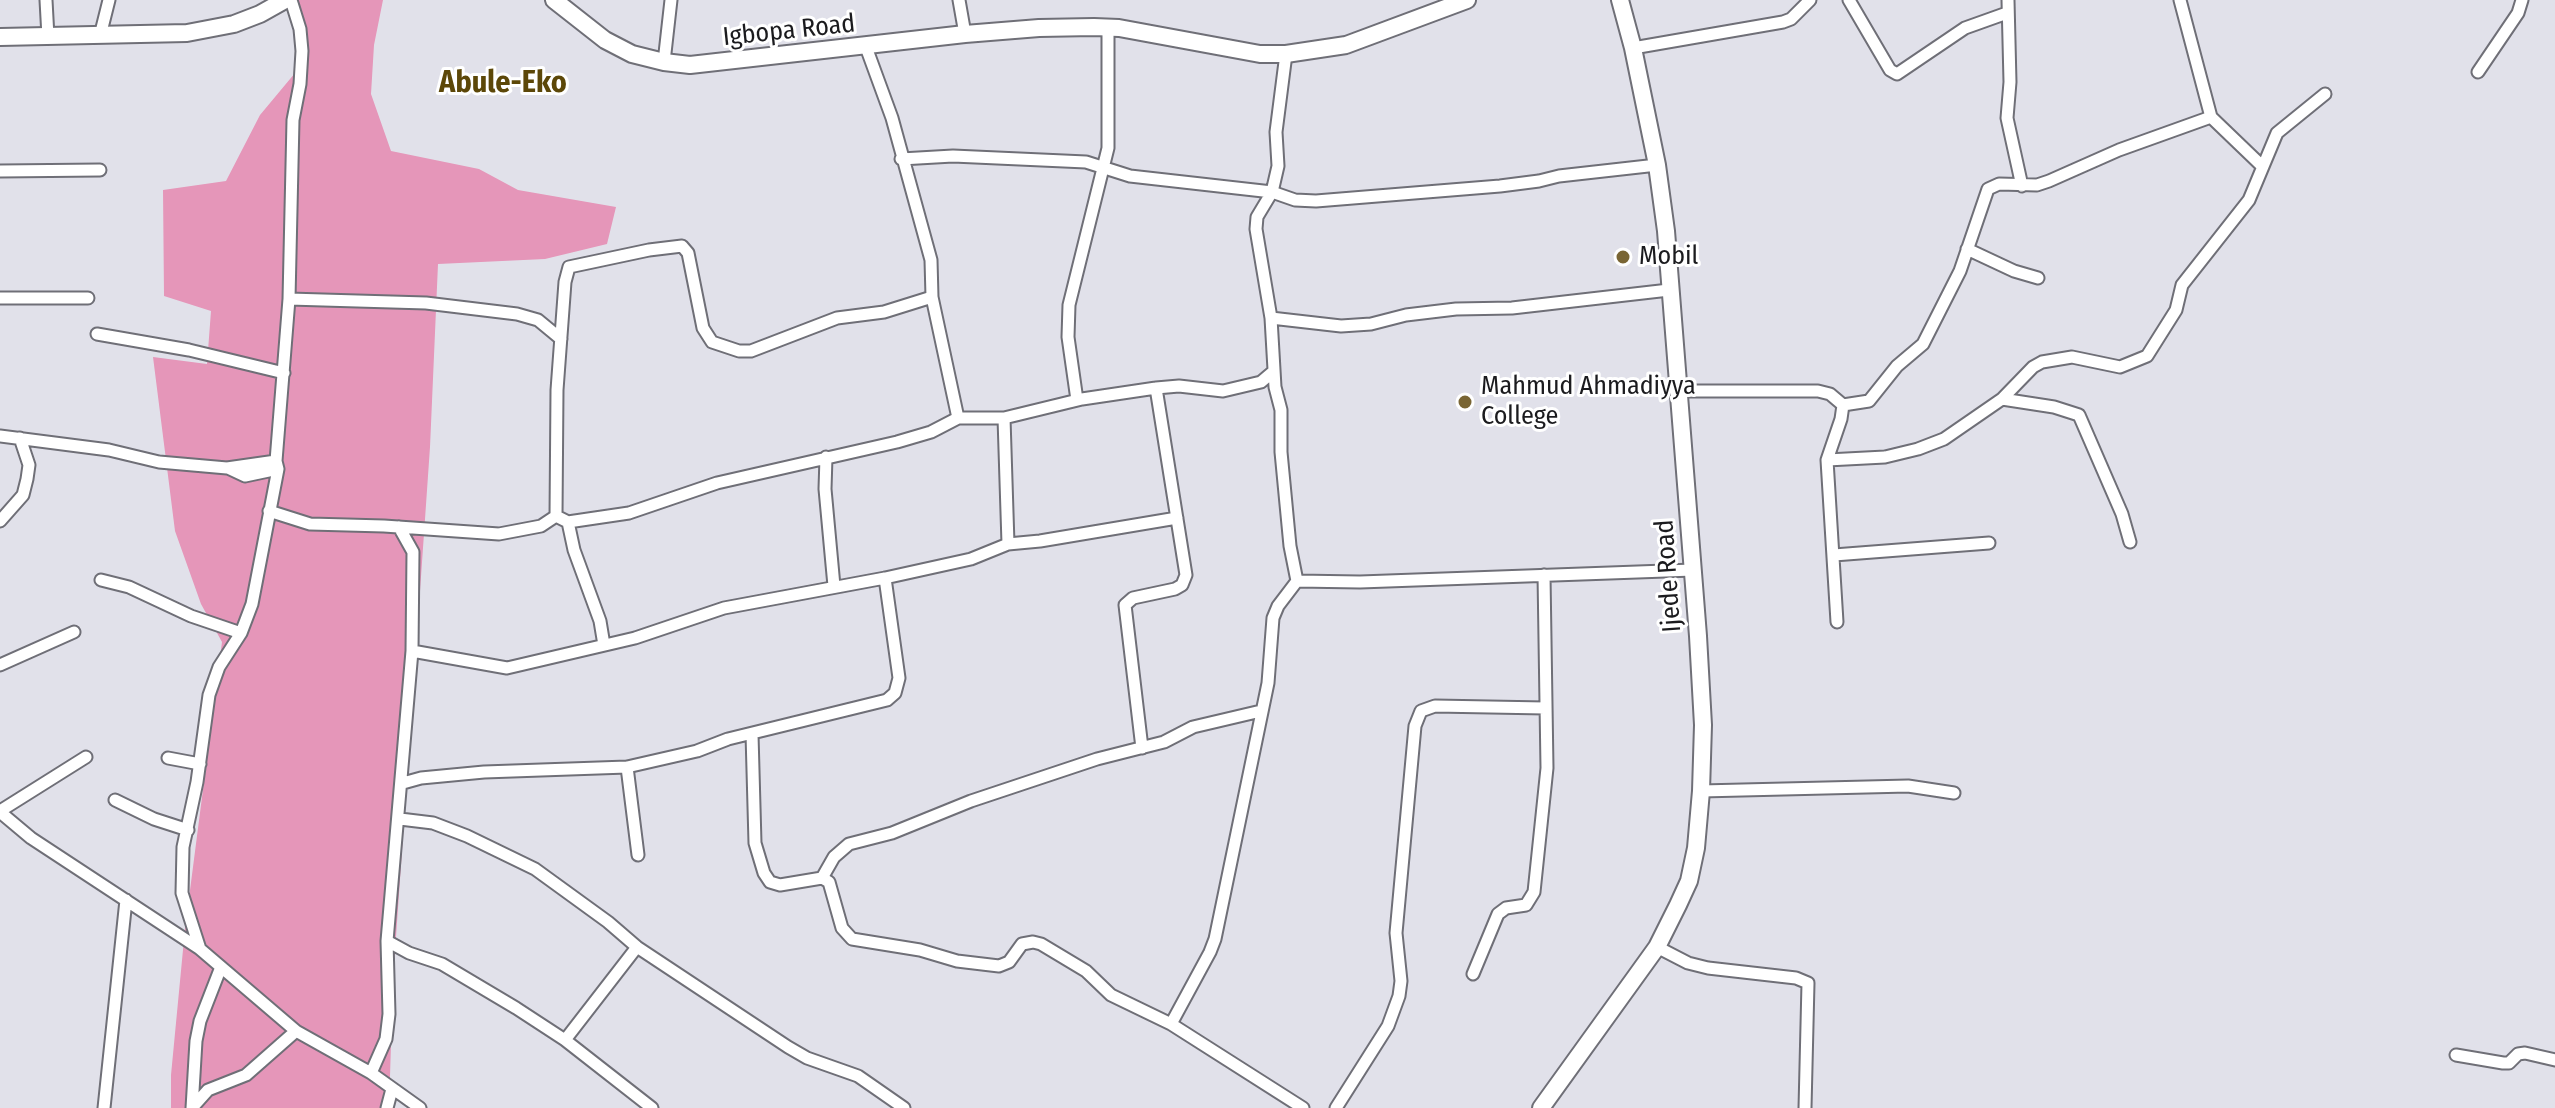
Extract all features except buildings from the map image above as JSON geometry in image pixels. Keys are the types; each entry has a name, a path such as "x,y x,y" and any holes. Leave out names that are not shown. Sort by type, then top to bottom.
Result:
{"street":[{"path":"46,0 48,37"},
{"path":"100,36 109,0"},
{"path":"0,37 213,30 260,14 288,0 300,29 300,84 293,120 289,299 277,465 254,596 241,633 219,667 209,695 200,764 181,863 182,893 200,949"},
{"path":"664,62 671,0"},
{"path":"959,0 965,34"},
{"name":"Igbopa Road","path":"557,1 605,40 632,54 664,62 712,63 1039,28 1108,27 1260,54 1286,54 1346,45 1467,0"},
{"name":"Ijede Road","path":"1541,1108 1657,947 1689,881 1696,848 1701,791 1703,725 1666,231 1657,165 1620,0"},
{"path":"1633,48 1783,22 1797,15 1810,0"},
{"path":"1849,0 1890,70 1897,74 1965,28 2008,6 2010,82 2007,118 2022,186"},
{"path":"2180,0 2211,117 2262,166"},
{"path":"2478,72 2518,13 2522,0"},
{"path":"1077,400 1068,337 1069,305 1108,148 1108,27"},
{"path":"866,47 892,118 931,260 932,297 958,418"},
{"path":"1171,1024 1215,939 1268,683 1273,618 1297,581 1290,546 1271,318 1256,229 1257,217 1272,192 1278,166 1276,132 1286,54"},
{"path":"1827,460 1875,458 1918,449 1944,439 2002,399 2033,367 2042,362 2072,357 2120,367 2147,356 2176,310 2182,285 2244,208 2277,133 2325,94"},
{"path":"1679,391 1818,391 1830,394 1843,405 1869,401 1897,366 1923,344 1960,271 1988,189 1999,184 2022,186 2049,181 2119,150 2211,117"},
{"path":"901,159 953,156 1086,162 1130,176 1272,192 1295,200 1316,201 1500,186 1657,165"},
{"path":"0,171 100,170"},
{"path":"556,516 555,452 561,339 569,267 682,246 688,253 703,328 712,342 739,351 751,351 837,318 884,312 932,297"},
{"path":"1967,249 2014,271 2038,278"},
{"path":"1271,318 1341,326 1371,324 1406,315 1464,308 1512,308 1669,290"},
{"path":"0,298 88,298"},
{"path":"289,299 426,303 517,314 538,320 561,339"},
{"path":"97,334 189,350 284,373"},
{"path":"556,516 568,522 629,513 717,483 897,442 931,432 958,418 1004,418 1077,400 1156,388 1179,386 1223,391 1261,382 1274,371"},
{"path":"1261,382 1275,387"},
{"path":"1142,748 1125,605 1133,598 1175,589 1186,580 1156,388"},
{"path":"2002,399 2054,407 2079,415 2122,514 2130,542"},
{"path":"1837,622 1827,460 1843,405"},
{"path":"1004,418 1008,544"},
{"path":"0,436 109,450 159,462 227,468 277,465"},
{"path":"0,521 23,495 27,479 29,465 20,438"},
{"path":"826,457 826,497 834,586"},
{"path":"245,476 277,465"},
{"path":"227,468 245,476 272,495"},
{"path":"269,511 310,524 499,534 541,526 556,516"},
{"path":"412,651 507,668 635,638 724,608 971,559 1008,544 1177,518"},
{"path":"568,522 574,550 596,609 604,645"},
{"path":"371,1073 386,1039 389,1014 387,941 400,819 403,735 412,651 413,552 399,527"},
{"path":"1834,555 1989,543"},
{"path":"1297,581 1360,582 1693,570"},
{"path":"1473,974 1498,914 1506,908 1526,905 1534,892 1547,768 1544,575"},
{"path":"403,783 430,776 484,772 627,767 887,700 895,693 899,678 885,578"},
{"path":"101,580 129,587 191,616 241,633"},
{"path":"0,665 74,632"},
{"path":"1336,1108 1388,1026 1399,996 1401,981 1396,933 1415,726 1421,711 1435,706 1545,708"},
{"path":"822,878 834,857 849,844 919,824 971,801 1097,759 1164,742 1193,727 1261,711"},
{"path":"752,734 755,843 764,873 770,882 780,885 822,878 829,882 842,928 852,939 920,950 957,961 999,966 1009,962 1022,944 1033,942 1086,971 1111,995 1171,1024 1303,1108"},
{"path":"86,757 0,811 31,838 200,949 296,1031 371,1073 420,1108"},
{"path":"168,758 200,764"},
{"path":"627,767 638,855"},
{"path":"1701,791 1908,786 1954,793"},
{"path":"115,800 154,819 188,830"},
{"path":"400,819 433,823 535,869 637,947 788,1047 807,1058 858,1076 904,1108"},
{"path":"104,1108 126,900"},
{"path":"387,941 409,953 442,964 565,1040 652,1108"},
{"path":"565,1040 637,947"},
{"path":"1657,947 1688,963 1708,968 1796,978 1808,983 1805,1108"},
{"path":"192,1108 200,1021 221,967"},
{"path":"192,1108 208,1090 246,1075 296,1031"},
{"path":"2456,1055 2509,1063 2518,1054 2525,1053 2555,1060"},
{"path":"387,1108 392,1089"}],"shaded area":[{"path":"289,0 383,0 374,45 371,94 391,151 479,169 518,190 616,207 607,244 545,259 438,264 430,447 393,980 389,1108 171,1108 171,1075 185,929 222,642 201,604 175,531 153,357 207,364 211,311 164,296 163,190 226,181 260,115 300,67"}],"place":[{"name":"Mobil","path":"1623,257"},
{"name":"Mahmud Ahmadiyya College","path":"1465,402"}],"district":[{"name":"Abule-Eko","path":"503,84"}]}
